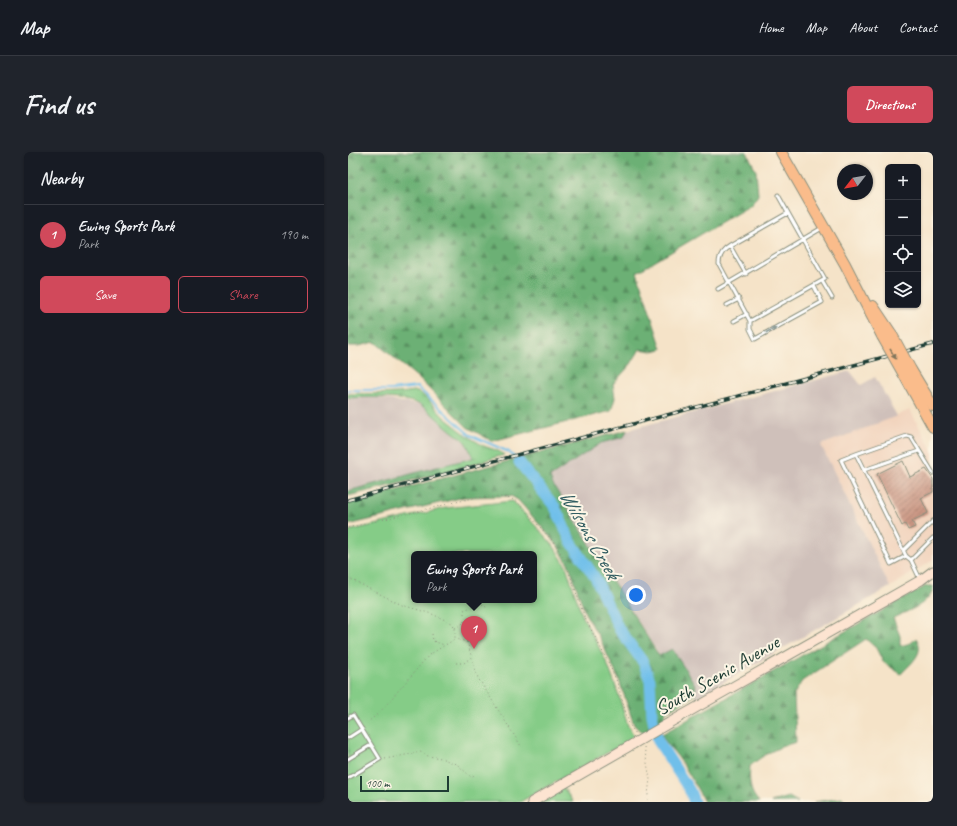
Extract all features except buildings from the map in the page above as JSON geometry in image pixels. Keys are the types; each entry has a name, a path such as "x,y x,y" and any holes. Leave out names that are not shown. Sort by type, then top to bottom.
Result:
{"main road":[{"path":"781,152 907,372 933,427"},
{"path":"907,372 933,406"},
{"name":"South Scenic Avenue","path":"532,802 921,580 933,571"},
{"name":"South Scenic Avenue","path":"921,580 933,576"}],"lane":[{"path":"750,320 825,279 778,195"},
{"path":"788,213 730,246 719,256 719,264 750,320 750,329 755,339 822,302 814,286"},
{"path":"718,289 804,240 824,226"},
{"path":"730,246 746,274"},
{"path":"822,281 832,298"},
{"path":"727,305 739,299"},
{"path":"734,321 747,314"},
{"path":"906,556 891,564 841,460 907,436 911,437 933,473"},
{"path":"864,470 919,451"},
{"path":"856,454 906,556 911,560 921,580"},
{"path":"904,550 933,521"},
{"path":"911,560 933,538"},
{"path":"348,718 353,715 380,759 348,778"},
{"path":"348,738 362,729"},
{"path":"348,759 371,745"}],"path":[{"path":"348,528 478,497 501,497 512,499 517,502 552,541 565,560 585,618 617,682 629,724 636,734"},
{"path":"348,578 402,605 432,614 452,623 455,639"},
{"path":"464,623 464,610 481,603 487,608"},
{"path":"464,623 465,622 472,630"},
{"path":"454,628 464,623"},
{"path":"472,630 485,627"},
{"path":"472,630 473,631 467,642 478,678 521,746"},
{"path":"432,634 433,641 445,646"},
{"path":"368,722 380,712 429,655 455,639 467,642"},
{"path":"456,663 464,664 470,658"},
{"path":"644,745 650,779 647,802"},
{"path":"380,759 421,752 428,756 441,758 458,764 471,777 476,774"}],"shaded area":[{"path":"850,371 861,385 875,377 897,416 821,445 890,587 696,698 696,686 672,649 660,656 552,483 550,477 601,442 624,437 627,430"},
{"path":"373,397 421,405 467,442 473,458 348,491 348,398"},
{"path":"910,410 933,452 933,560 890,587 821,445"}],"green space":[{"path":"348,152 747,152 756,171 758,195 751,205 637,272 662,349 652,351 640,349 631,364 613,384 615,398 611,411 492,441 467,427 417,377 375,342 359,346 348,346"},
{"path":"414,391 428,399 442,416 468,436 482,445 496,450 504,455 442,473 437,467 473,458 466,443 425,408 407,400 375,397 348,398 348,394"},
{"path":"627,430 624,437 601,443 550,477 552,483 659,656 672,649 696,686 695,695 665,712 666,720 642,733 634,725 619,680 600,639 585,613 570,568 558,546 518,500 511,496 464,497 348,525 348,503"},
{"path":"437,467 442,473 348,496 348,491"},
{"path":"513,501 553,545 566,566 582,615 607,663 628,726 635,737 520,802 348,802 348,531 446,508"},
{"path":"926,586 933,586 932,592 924,602 912,610 893,618 900,636 900,646 911,643 916,638 919,643 916,658 901,674 883,662 876,648 866,639 802,681 794,694 796,742 772,751 750,766 751,790 759,802 704,802 695,784 662,734"},
{"path":"563,787 573,802 539,802"},
{"path":"789,797 798,802 771,802"},
{"path":"842,798 846,802 814,802"}],"waterway":[{"path":"348,390 392,390 417,387 470,435 509,452 519,462"},
{"name":"Wilsons Creek","path":"519,462 555,507 570,540 596,579 619,629 643,662 650,680 652,715 658,741 690,791 694,802"}],"railway":[{"path":"348,500 933,344"}],"place":[{"name":"Ewing Sports Park","path":"474,649"}]}
